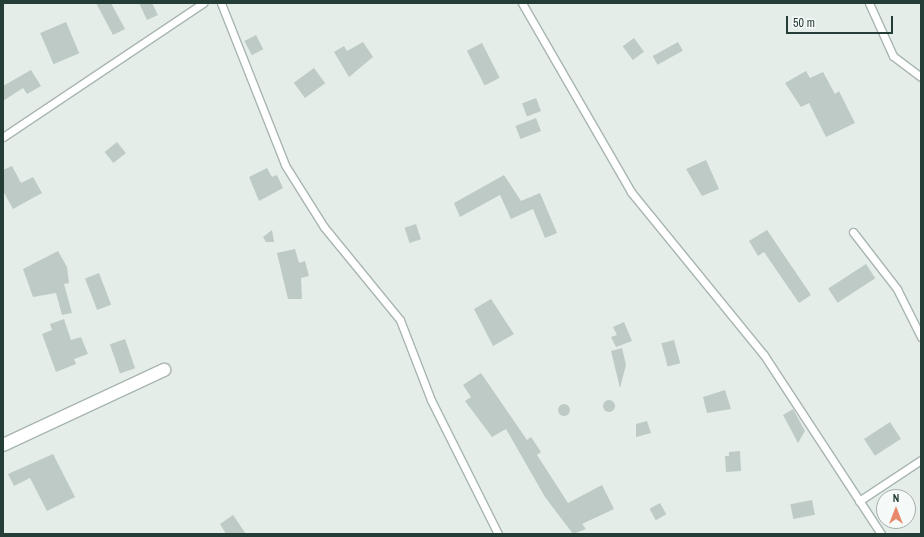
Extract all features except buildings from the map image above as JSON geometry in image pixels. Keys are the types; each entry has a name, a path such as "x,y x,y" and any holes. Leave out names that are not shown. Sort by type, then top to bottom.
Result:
{"street":[{"path":"3,445 164,370"}],"lane":[{"path":"3,137 203,3"},
{"path":"222,3 285,165 324,227 383,294 400,320 431,400 498,534"},
{"path":"869,3 893,56 921,77"},
{"path":"525,4 631,192 764,355 881,534"},
{"path":"853,232 897,289 921,337"},
{"path":"859,501 921,460"}]}
